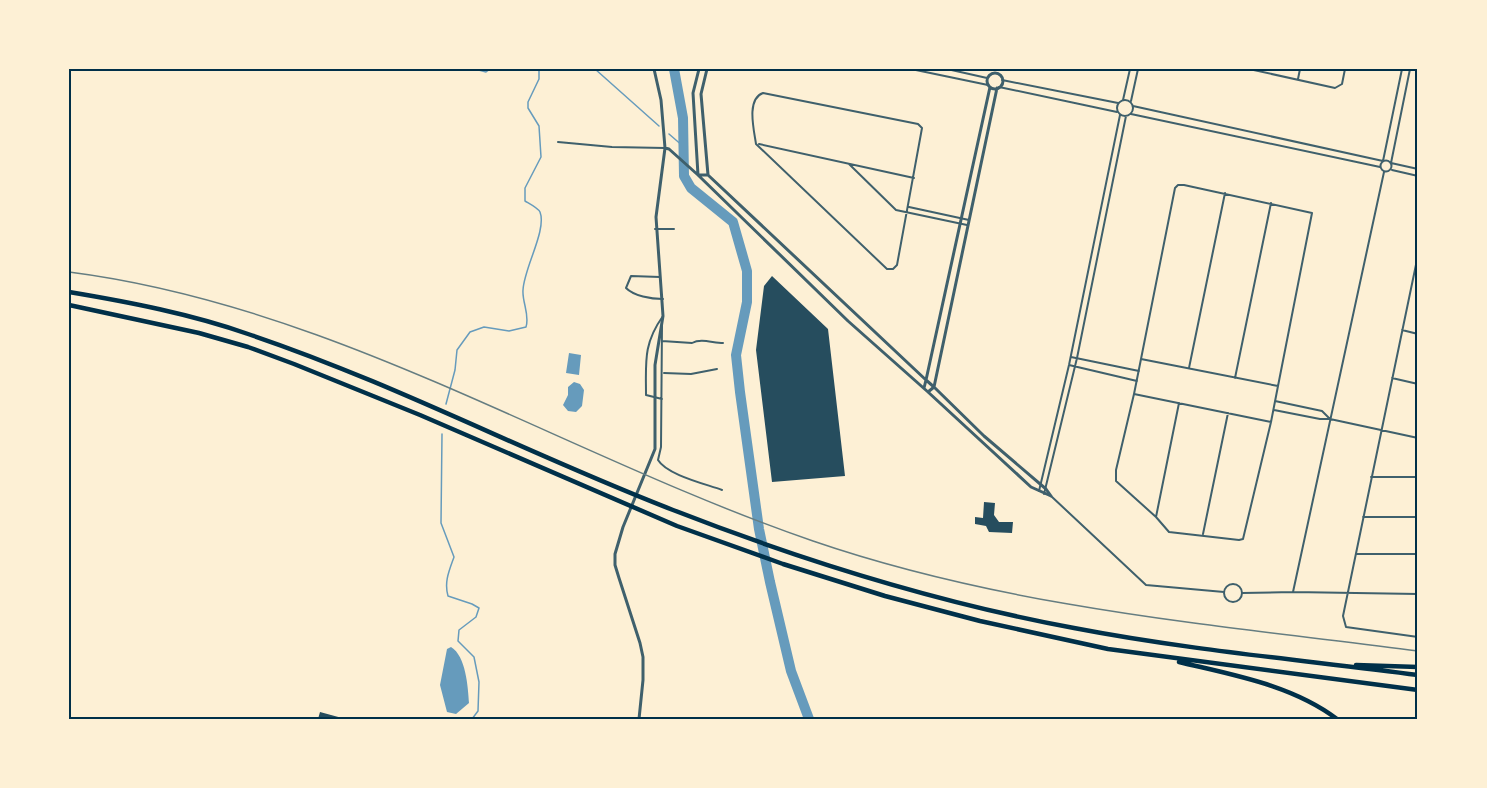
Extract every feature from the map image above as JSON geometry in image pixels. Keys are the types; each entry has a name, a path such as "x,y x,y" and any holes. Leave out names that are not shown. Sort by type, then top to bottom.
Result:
{"highway":[{"path":"69,292 202,320 248,333 402,393 674,511 755,540 928,594 1071,628 1177,645 1418,675"},
{"path":"69,306 199,333 294,364 677,526 756,555 885,596 1061,640 1156,657 1418,690"},
{"path":"1156,657 1246,678 1283,690 1312,703 1337,719"},
{"path":"1344,666 1368,664 1418,667"}],"street":[{"path":"654,69 661,100 667,149 658,185 656,229 663,299 661,447 658,460 661,465 672,472 722,490"},
{"path":"698,175 693,93 699,69"},
{"path":"707,69 701,94 708,174 984,436 1046,489 1146,585 1224,592"},
{"path":"911,69 1117,112 1120,115 1131,114 1262,140 1380,167 1384,172"},
{"path":"947,69 987,78"},
{"path":"999,75 1000,69"},
{"path":"1117,112 1118,104 1123,100 1130,69"},
{"path":"1130,102 1138,69"},
{"path":"1250,69 1335,88 1342,84 1345,69"},
{"path":"1298,79 1300,69"},
{"path":"1380,167 1402,69"},
{"path":"1390,170 1410,69"},
{"path":"987,78 995,71 1002,80 1118,104"},
{"path":"924,388 989,86 987,78"},
{"path":"928,392 934,387 998,88 1002,80"},
{"path":"763,93 918,124 922,128 922,133 897,265 893,269 888,268 756,144 754,100 763,93"},
{"path":"1123,100 1130,102 1133,106 1418,169"},
{"path":"1131,114 1133,106"},
{"path":"1039,491 1071,357 1120,115"},
{"path":"1044,494 1076,366 1126,116"},
{"path":"1262,134 1262,140"},
{"path":"558,142 667,149 698,175 848,321 1031,487 1051,496"},
{"path":"756,144 914,178"},
{"path":"849,164 896,210 968,226"},
{"path":"1384,172 1390,170 1418,176"},
{"path":"1293,592 1384,172"},
{"path":"698,175 708,174"},
{"path":"1178,185 1184,185 1225,193 1312,213 1274,410 1246,535 1244,539 1239,540 1169,532 1116,481 1116,470 1137,381 1175,188 1178,185"},
{"path":"1190,368 1225,193"},
{"path":"1235,378 1271,202"},
{"path":"909,207 969,220"},
{"path":"656,229 674,229"},
{"path":"1418,255 1343,616 1346,627 1418,637"},
{"path":"660,277 631,276 626,288 629,292 663,299"},
{"path":"1412,283 1418,284"},
{"path":"662,399 646,395 646,354 652,331 663,316"},
{"path":"639,719 644,669 640,643 615,565 615,554 622,527 656,449 655,365 663,325"},
{"path":"1402,330 1418,334"},
{"path":"662,341 723,343"},
{"path":"1071,357 1139,371"},
{"path":"1141,358 1278,386"},
{"path":"1069,365 1137,381"},
{"path":"662,373 691,374 717,369"},
{"path":"1392,378 1418,384"},
{"path":"1134,394 1271,422"},
{"path":"1275,401 1322,411 1330,419"},
{"path":"1156,517 1179,403"},
{"path":"1274,410 1330,419 1418,438"},
{"path":"1203,535 1227,413"},
{"path":"1371,477 1418,477"},
{"path":"1363,518 1418,517"},
{"path":"1356,554 1418,554"},
{"path":"1234,584 1241,588 1242,593 1238,600 1233,602 1228,600 1224,592 1226,587 1234,584"},
{"path":"1242,593 1418,594"}],"water":[{"path":"569,353 581,355 579,375 566,373"},
{"path":"574,382 580,384 584,390 582,406 576,412 568,411 563,405 568,395 568,387"},
{"path":"451,647 463,664 469,696 469,703 456,714 447,712 440,685 447,649"}],"building":[{"path":"772,276 828,329 845,476 772,482 756,350 764,286"},
{"path":"984,502 995,503 994,515 999,522 1013,522 1012,533 989,532 986,526 975,524 975,517 983,518"},
{"path":"320,712 342,718 342,719 318,719"}],"waterway":[{"path":"475,69 486,72 490,69"},
{"path":"446,404 455,370 457,350 470,332 484,327 509,331 526,327 524,281 538,239 541,220 540,212 525,201 525,188 541,157 539,126 528,108 528,102 539,79 539,69"},
{"path":"595,69 659,126"},
{"path":"674,69 683,118 684,176 691,188 733,222 747,271 747,302 736,355 740,392 759,529 770,582 791,671 809,719"},
{"path":"669,134 684,147"},
{"path":"442,434 441,523 454,557 448,576 448,596 479,608 476,617 459,630 458,641 474,657 479,682 478,711 472,719"}],"railway":[{"path":"69,272 167,290 262,316 355,349 720,506 813,541 887,564 961,583 1112,611 1418,651"}]}
